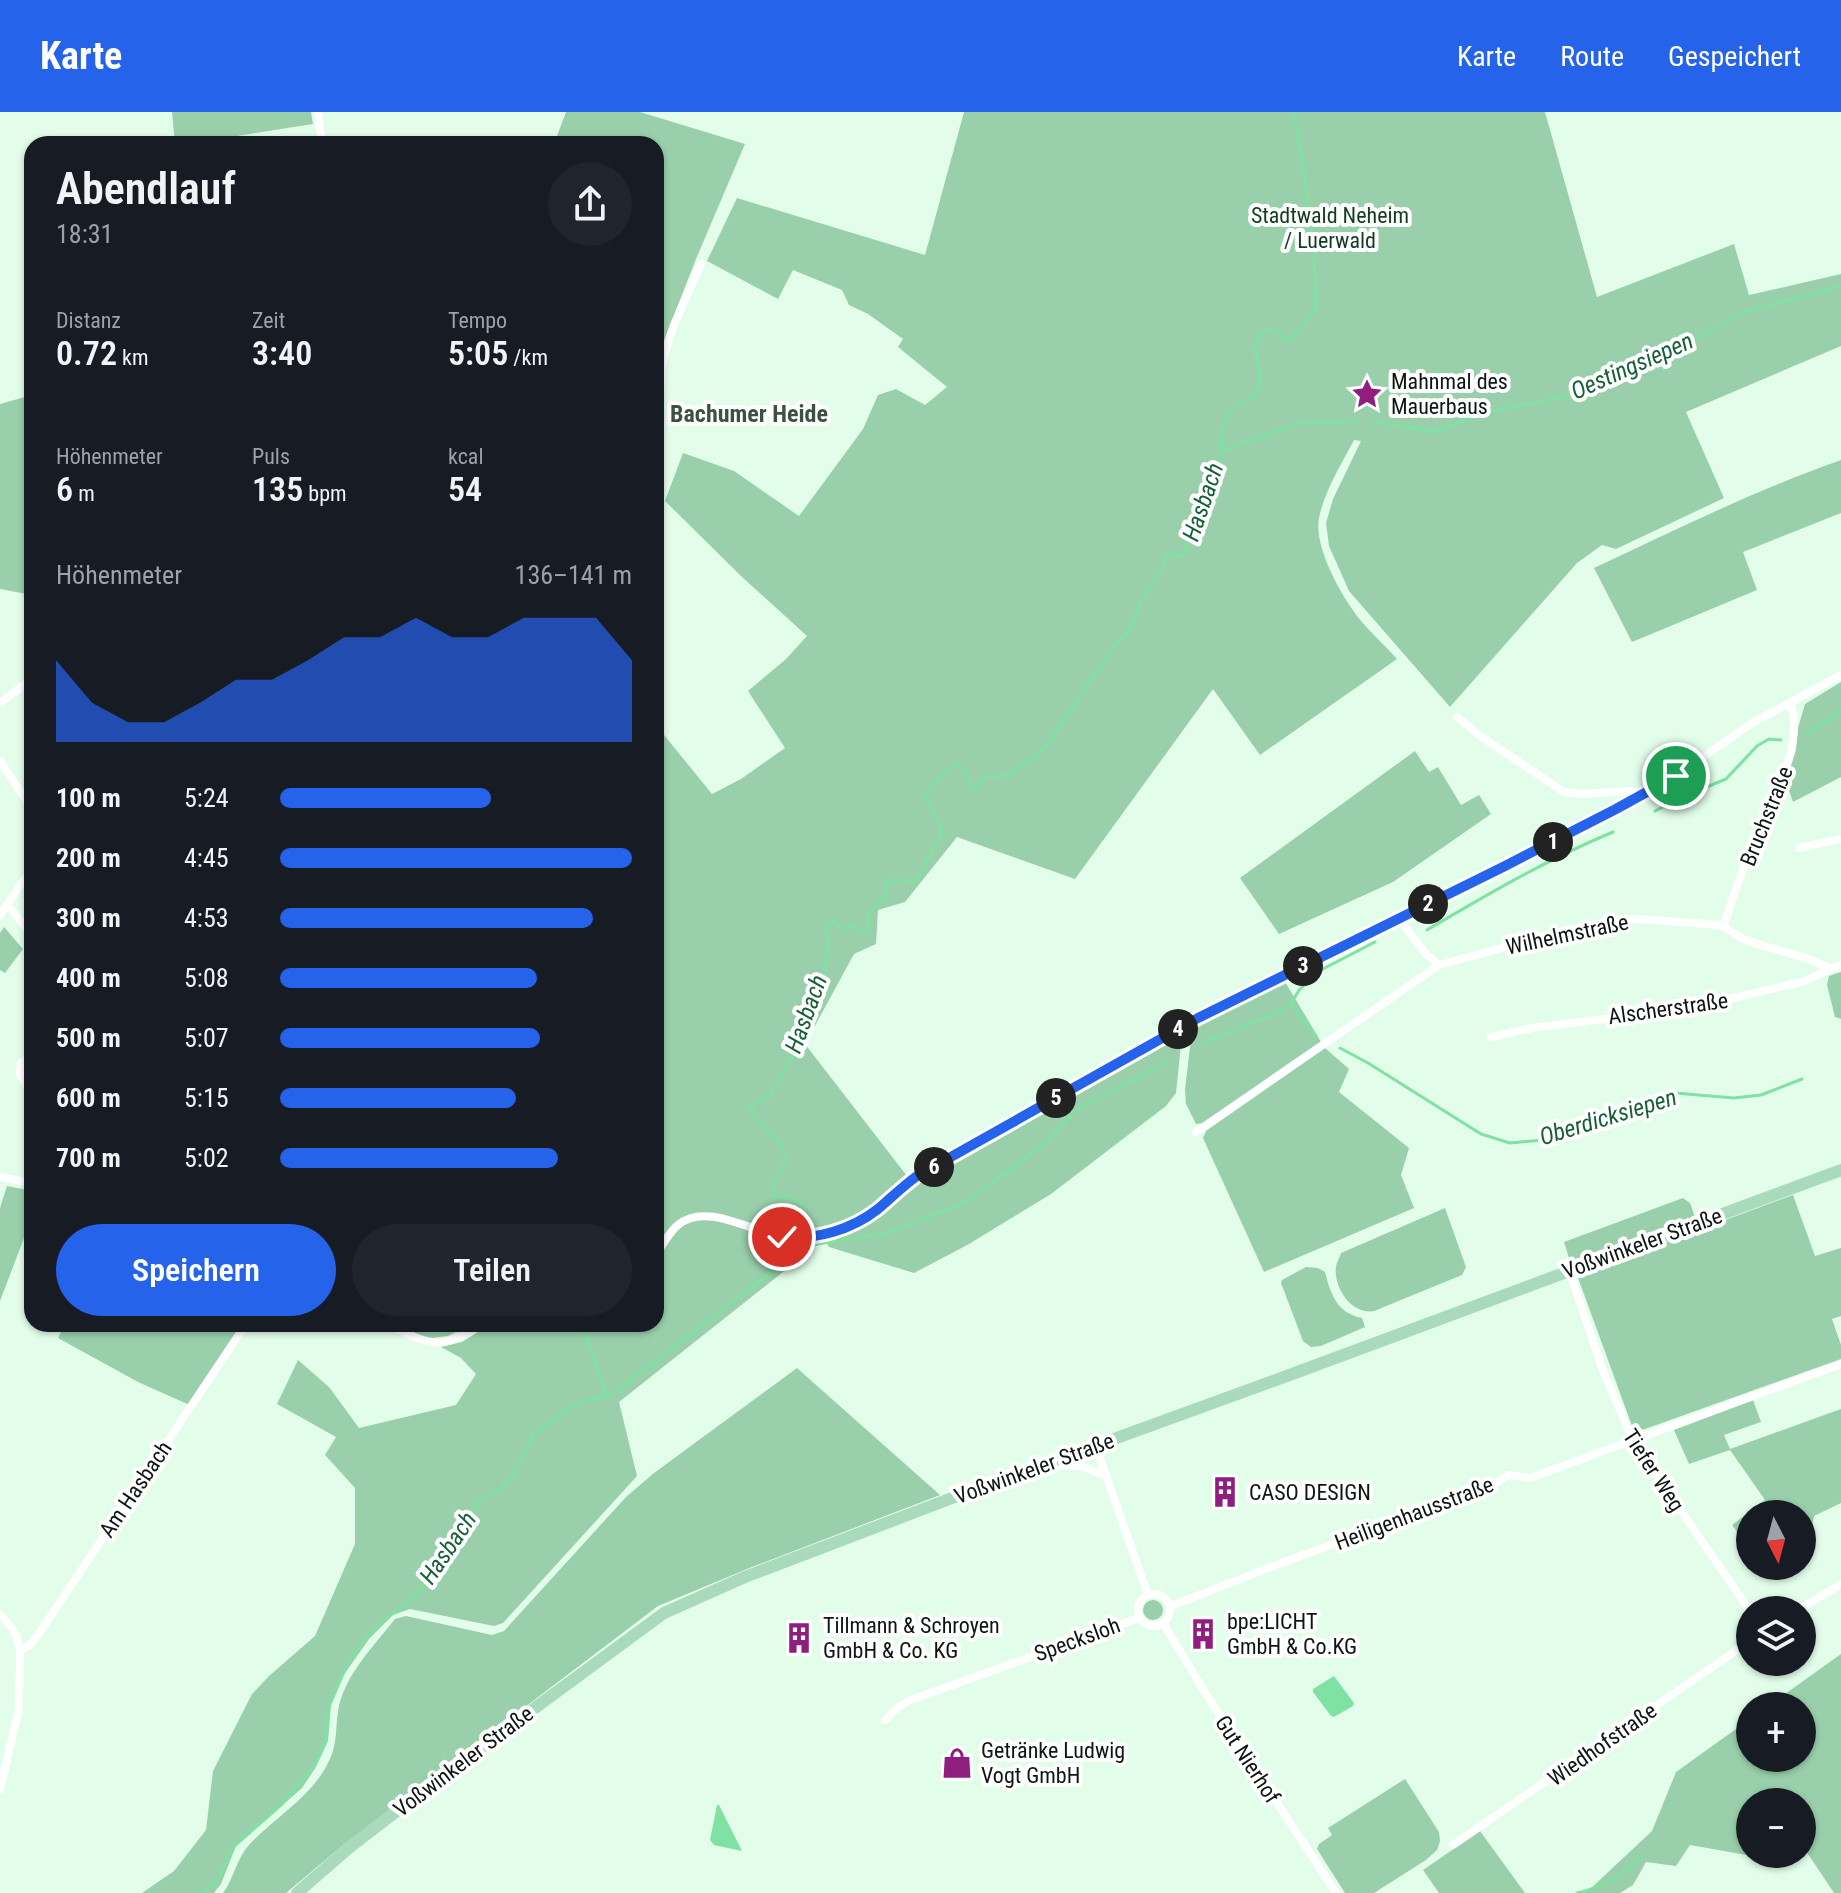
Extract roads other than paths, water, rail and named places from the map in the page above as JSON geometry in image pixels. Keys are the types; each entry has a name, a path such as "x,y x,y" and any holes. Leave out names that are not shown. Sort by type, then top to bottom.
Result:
{"main road":[{"name":"Voßwinkeler Straße","path":"297,1893 362,1838 664,1613 745,1577 952,1498 1841,1170"}],"street":[{"path":"318,112 321,136"},
{"path":"664,355 701,264"},
{"path":"664,1244 679,1224 701,1217 718,1218 775,1235 799,1238 843,1229 865,1218 917,1176 1186,1025 1641,795 1676,776 1752,723 1841,675"},
{"path":"0,703 24,685"},
{"name":"Bruchstraße","path":"1724,926 1759,828 1782,780 1794,732 1791,703"},
{"path":"1457,717 1559,790 1575,794 1631,791 1641,795"},
{"path":"0,761 24,797"},
{"path":"1799,848 1841,839"},
{"path":"0,915 24,880"},
{"path":"7,904 24,925"},
{"path":"1398,918 1419,946 1439,965"},
{"name":"Wilhelmstraße","path":"1196,1132 1439,965 1554,934 1637,919 1724,926 1747,941 1810,959 1830,969"},
{"name":"Alscherstraße","path":"1491,1037 1532,1028 1712,1003 1805,981 1841,965"},
{"path":"24,1061 20,1074 24,1081"},
{"path":"0,1177 24,1182"},
{"name":"Tiefer Weg","path":"1569,1270 1603,1371 1633,1441 1740,1596"},
{"name":"Am Hasbach","path":"20,1651 30,1645 40,1632 241,1332"},
{"path":"404,1332 431,1343 449,1341 470,1332"},
{"name":"Heiligenhausstraße","path":"1169,1607 1487,1488 1509,1475 1530,1478 1841,1364"},
{"path":"1096,1447 1148,1595"},
{"path":"1047,1465 1080,1466 1107,1476"},
{"path":"1816,1599 1841,1584"},
{"path":"1148,1595 1162,1596 1169,1607 1169,1616 1163,1623 1150,1626 1139,1618 1138,1604 1148,1595"},
{"path":"0,1614 12,1628 20,1651 19,1708 0,1790"},
{"name":"Specksloh","path":"885,1720 908,1701 1139,1618"},
{"name":"Gut Nierhof","path":"1163,1623 1336,1893"},
{"name":"Wiedhofstraße","path":"1453,1845 1736,1651"}],"waterway":[{"name":"Hasbach","path":"805,1246 802,1204 790,1197 772,1196 785,1160 784,1151 776,1138 753,1115 750,1107 770,1096 795,1050 824,978 828,937 824,925 834,921 843,929 853,926 867,932 870,923 867,915 886,895 886,882 916,881 942,833 939,821 925,798 937,780 954,764 964,769 975,790 983,778 999,778 1011,773 1047,746 1114,646 1129,631 1140,603 1160,573 1168,554 1182,557 1191,524 1220,459 1225,421 1237,406 1258,394 1260,373 1255,350 1258,336 1268,330 1277,330 1286,342 1302,328 1316,308 1314,255 1294,112"},
{"name":"Oestingsiepen","path":"1373,421 1434,432 1490,411 1566,397 1612,371 1663,356 1743,313 1841,286"},
{"path":"1221,451 1301,423 1356,421"},
{"path":"1806,734 1841,711"},
{"path":"1655,811 1726,779 1757,746 1769,739 1781,740"},
{"path":"1427,930 1542,865 1613,832"},
{"path":"1203,1043 1279,1012 1291,1004 1299,990 1319,971 1375,942"},
{"name":"Oberdicksiepen","path":"1291,1004 1316,1036"},
{"name":"Oberdicksiepen","path":"1340,1048 1481,1134 1510,1143 1543,1140 1675,1093 1734,1098 1761,1095 1802,1079"},
{"name":"Hasbach","path":"200,1893 214,1884 232,1848 282,1804 314,1766 326,1740 328,1709 349,1660 376,1626 417,1595 439,1561 453,1546 463,1523 482,1498 500,1489 513,1475 533,1435 583,1401 607,1396 619,1389 805,1246 887,1233 964,1203 1047,1142 1075,1111 1165,1063"},
{"path":"584,1332 607,1396"},
{"path":"1577,1893 1612,1879 1641,1856"}],"place":[{"name":"Mahnmal des Mauerbaus","path":"1367,394"},
{"name":"CASO DESIGN","path":"1225,1492"},
{"name":"bpe:LICHT GmbH & Co.KG","path":"1203,1634"},
{"name":"Tillmann & Schroyen GmbH & Co. KG","path":"799,1638"},
{"name":"Getränke Ludwig Vogt GmbH","path":"957,1763"}],"district":[{"name":"Bachumer Heide","path":"749,414"}],"park label":[{"name":"Stadtwald Neheim / Luerwald","path":"1330,228"}]}
